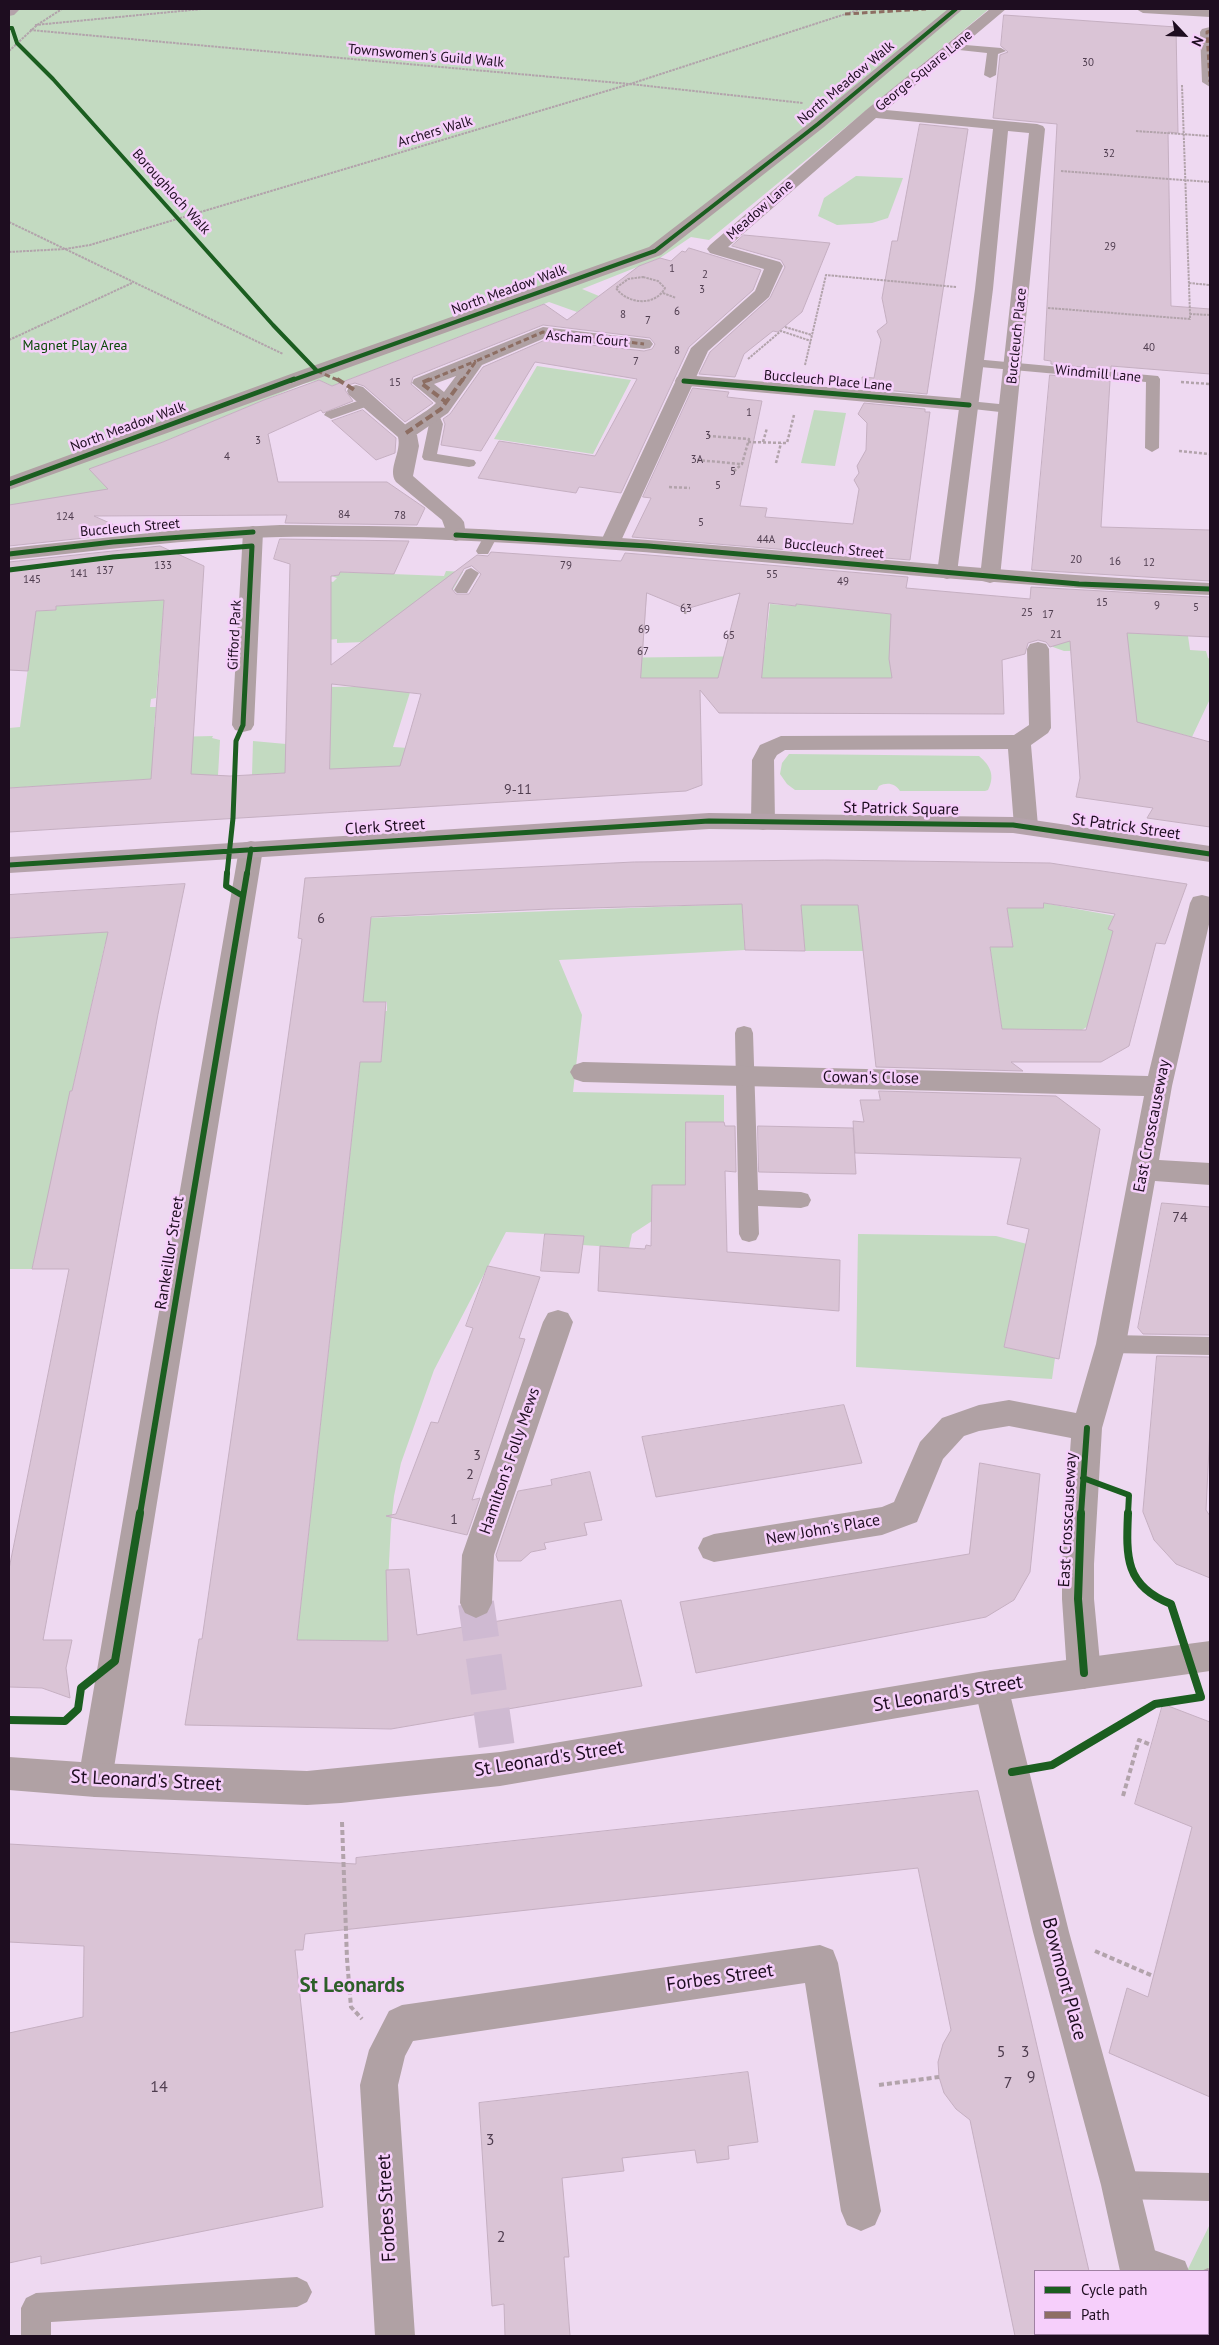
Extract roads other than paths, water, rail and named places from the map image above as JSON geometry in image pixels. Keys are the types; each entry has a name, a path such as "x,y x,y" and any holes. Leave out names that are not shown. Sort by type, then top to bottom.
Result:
{"main road":[{"path":"9,12 13,9"},
{"name":"Clerk Street","path":"9,864 694,821 763,822"},
{"name":"St Patrick Square","path":"763,822 989,824 1032,827"},
{"name":"St Patrick Street","path":"1032,827 1210,854"}],"street":[{"name":"North Meadow Walk","path":"9,484 317,371 655,251 839,106 956,9"},
{"name":"George Square Lane","path":"872,114 999,9"},
{"path":"1144,9 1210,13"},
{"path":"1210,31 1207,32 1210,82"},
{"name":"Buccleuch Place","path":"872,114 1037,129 990,577"},
{"name":"Meadow Lane","path":"610,543 700,348 763,293 774,266 716,249 872,114"},
{"path":"946,573 984,289 1001,126"},
{"name":"Ascham Court","path":"446,402 421,383 543,332 644,344"},
{"path":"406,433 433,416 446,402 476,361"},
{"name":"Buccleuch Place Lane","path":"684,381 969,406"},
{"path":"362,396 406,433 410,442 402,472 403,478 449,516 454,522 456,535"},
{"name":"Buccleuch Street","path":"9,554 114,542 253,532 456,535 487,544 610,543 768,555 1079,584 1210,589"},
{"name":"Gifford Park","path":"243,725 253,532"},
{"path":"763,822 763,760 768,750 781,743 1019,742 1040,728 1038,649"},
{"path":"1019,742 1032,827"},
{"name":"Rankeillor Street","path":"95,1780 251,850"},
{"name":"East Crosscauseway","path":"1084,1673 1078,1599 1078,1564 1086,1428 1111,1344 1142,1169 1159,1086 1202,903"},
{"name":"Cowan's Close","path":"583,1072 1159,1086"},
{"path":"1142,1169 1210,1174"},
{"name":"Hamilton's Folly Mews","path":"476,1603 478,1555 558,1322"},
{"name":"New John's Place","path":"714,1548 882,1521 906,1512 912,1502 931,1451 953,1427 979,1418 1008,1413 1086,1428"},
{"name":"St Leonard's Street","path":"9,1774 95,1780 307,1788 341,1786 500,1769 991,1686 1210,1656"},
{"name":"Bowmont Place","path":"991,1686 1051,1932 1120,2185 1138,2265"},
{"name":"Forbes Street","path":"395,2336 379,2085 388,2050 402,2024 820,1963 861,2211"}],"lane":[{"path":"954,47 997,51 990,75"},
{"name":"Windmill Lane","path":"974,363 1153,379 1152,448"},
{"path":"331,414 362,396"},
{"path":"969,406 1009,409"},
{"path":"433,416 436,424 428,457 469,464"},
{"path":"462,590 471,573"},
{"path":"744,1033 749,1234"},
{"path":"749,1198 801,1200"},
{"path":"1111,1344 1210,1346"},
{"path":"1120,2185 1210,2187"},
{"path":"1138,2265 1169,2270"},
{"path":"36,2336 36,2308 296,2292"}],"tunnel":[{"path":"476,1603 500,1769"}],"district":[{"name":"St Leonards","path":"352,1986"}],"park label":[{"name":"Magnet Play Area","path":"75,346"}]}
